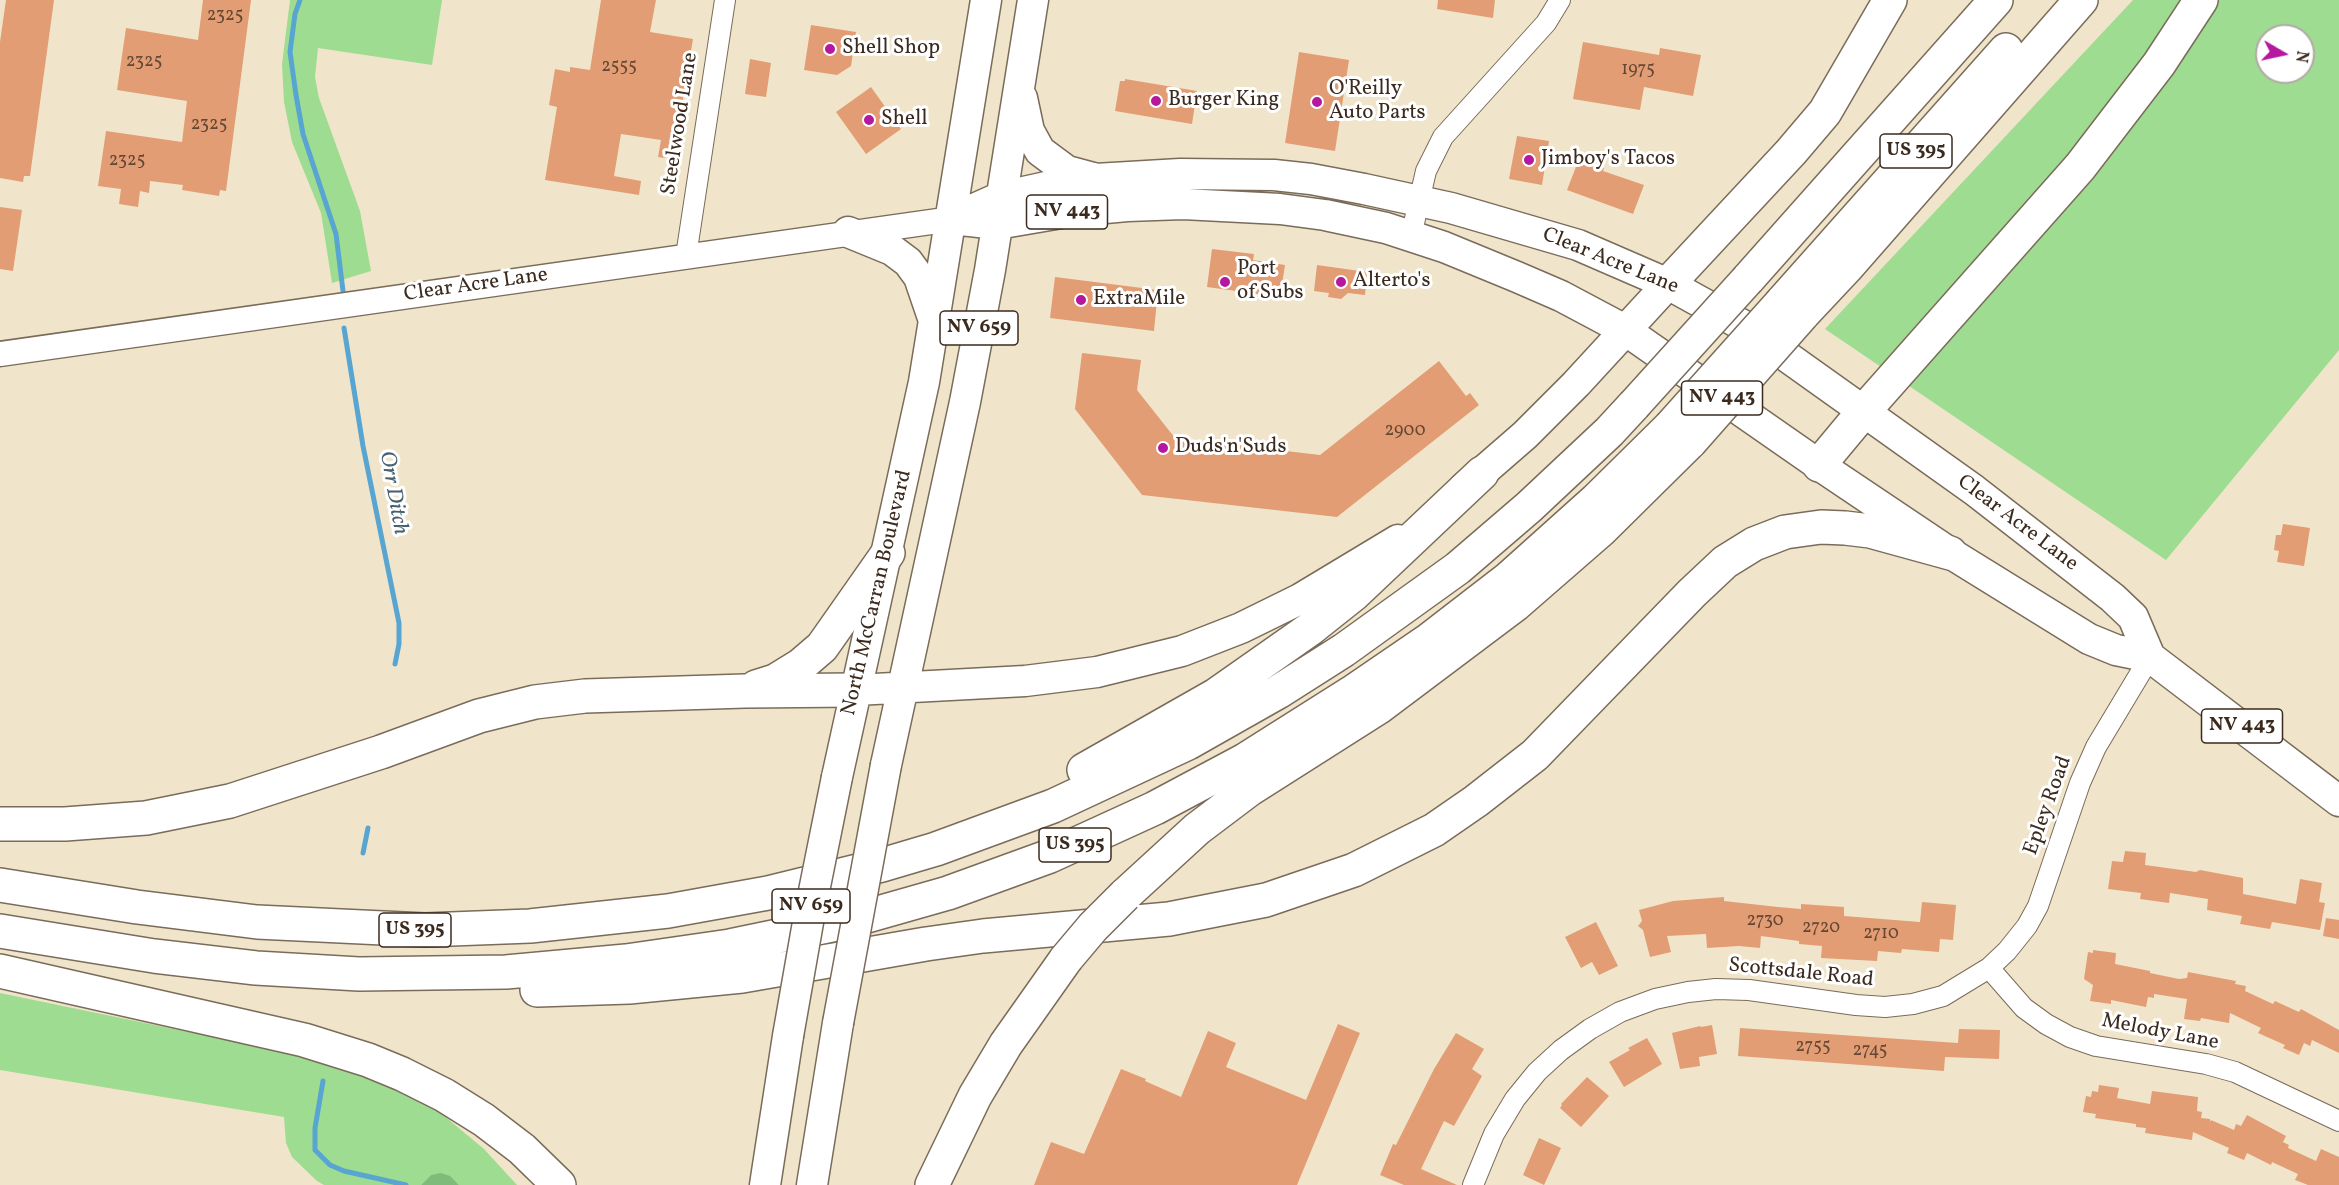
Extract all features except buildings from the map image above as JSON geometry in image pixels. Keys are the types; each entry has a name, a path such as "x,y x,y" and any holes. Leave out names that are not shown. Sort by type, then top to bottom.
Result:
{"highway":[{"path":"1668,284 1791,152 1825,112 1890,0"},
{"name":"US 395","path":"0,885 137,907 247,921 425,930 531,926 702,906 829,879 936,849 1053,806 1188,743 1248,710 1344,650 1458,568 1564,476 1634,405 1996,0"},
{"name":"US 395","path":"0,931 256,968 359,974 506,972 626,961 730,946 856,919 948,893 1050,856 1155,808 1204,782 1301,725 1394,666 1479,602 1680,434 1792,309 2050,0"},
{"path":"1792,309 1848,267 2081,0"},
{"path":"1819,465 1863,411 2080,167 2159,64 2201,0"},
{"path":"932,1185 975,1096 1006,1044 1066,959 1093,927 1197,829 1250,789 1378,707 1516,604 1600,530 1680,434"},
{"path":"829,879 992,816 1097,763 1216,695 1310,629 1354,594 1482,473"},
{"path":"359,974 517,989 629,987 742,976 983,936 1169,918 1266,900 1354,870 1434,830 1476,801 1535,755 1725,562 1754,544 1785,532 1821,527 1845,528 1869,531 1950,553"},
{"path":"746,691 775,681 801,665 822,647 888,553"},
{"path":"0,824 65,824 146,818 230,801 381,752 479,716 535,702 585,696 856,690"},
{"path":"0,971 304,1040 368,1060 444,1095 484,1120 522,1149 559,1185"}],"main road":[{"name":"North McCarran Boulevard","path":"765,1185 810,910 856,690 888,553 934,325 986,0"},
{"name":"North McCarran Boulevard","path":"812,1185 838,1023 886,765 965,402 1033,0"},
{"path":"1020,81 1023,108 1029,131 1040,151 1067,171 1093,178"},
{"name":"Clear Acre Lane","path":"999,210 1041,186 1093,178 1168,174 1274,175 1311,179 1417,201 1486,217 1578,244 1668,284 1744,326 2017,522 2113,598 2133,617 2150,657"},
{"name":"Clear Acre Lane","path":"952,219 999,210 1073,211 1183,204 1239,206 1325,215 1378,226 1411,236 1550,291 1625,330 1950,553 2089,639 2116,650 2150,657 2339,801"},
{"path":"848,232 892,250 908,262 922,284 934,325"},
{"path":"856,690 1025,681 1097,672 1182,651 1241,628 1300,599 1399,540 1482,473 1576,384 1668,284"}],"street":[{"name":"Steelwood Lane","path":"686,256 725,0"},
{"path":"1411,236 1417,201 1426,171 1443,137 1546,23 1560,0"},
{"name":"Clear Acre Lane","path":"0,354 952,219"},
{"name":"Epley Road","path":"1989,968 2007,951 2038,906 2084,774 2096,747 2150,657"},
{"name":"Melody Lane","path":"1989,968 2024,1008 2046,1024 2070,1037 2096,1046 2206,1064 2235,1072 2339,1121"},
{"name":"Scottsdale Road","path":"1473,1185 1494,1134 1515,1099 1537,1072 1580,1036 1620,1012 1655,999 1716,989 1749,990 1856,1005 1885,1007 1913,1004 1943,996 1989,968"}],"green space":[{"path":"290,0 442,0 432,65 318,48 315,77 319,98 360,211 371,271 332,283 321,213 292,142 284,102 282,64"},
{"path":"2133,0 2339,0 2339,350 2166,560 1825,329"},
{"path":"0,993 290,1053 367,1076 437,1110 484,1149 517,1185 459,1185 431,1175 421,1185 324,1185 292,1157 286,1143 284,1117 0,1070"},
{"path":"441,1173 450,1176 459,1185 421,1185 431,1175"}],"waterway":[{"name":"Orr Ditch","path":"300,0 295,14 290,52 296,95 303,134 336,234 343,291"},
{"name":"Orr Ditch","path":"344,328 363,446 399,623 399,644 395,664"},
{"name":"Orr Ditch","path":"363,853 368,828"},
{"name":"Orr Ditch","path":"323,1081 315,1128 315,1150 330,1165 344,1171 406,1185"}],"place":[{"name":"Shell Shop","path":"830,49"},
{"name":"Burger King","path":"1156,101"},
{"name":"O'Reilly Auto Parts","path":"1317,102"},
{"name":"Shell","path":"869,120"},
{"name":"Jimboy's Tacos","path":"1529,160"},
{"name":"Port of Subs","path":"1225,282"},
{"name":"Alterto's","path":"1341,282"},
{"name":"ExtraMile","path":"1081,300"},
{"name":"Duds'n'Suds","path":"1163,448"}]}
